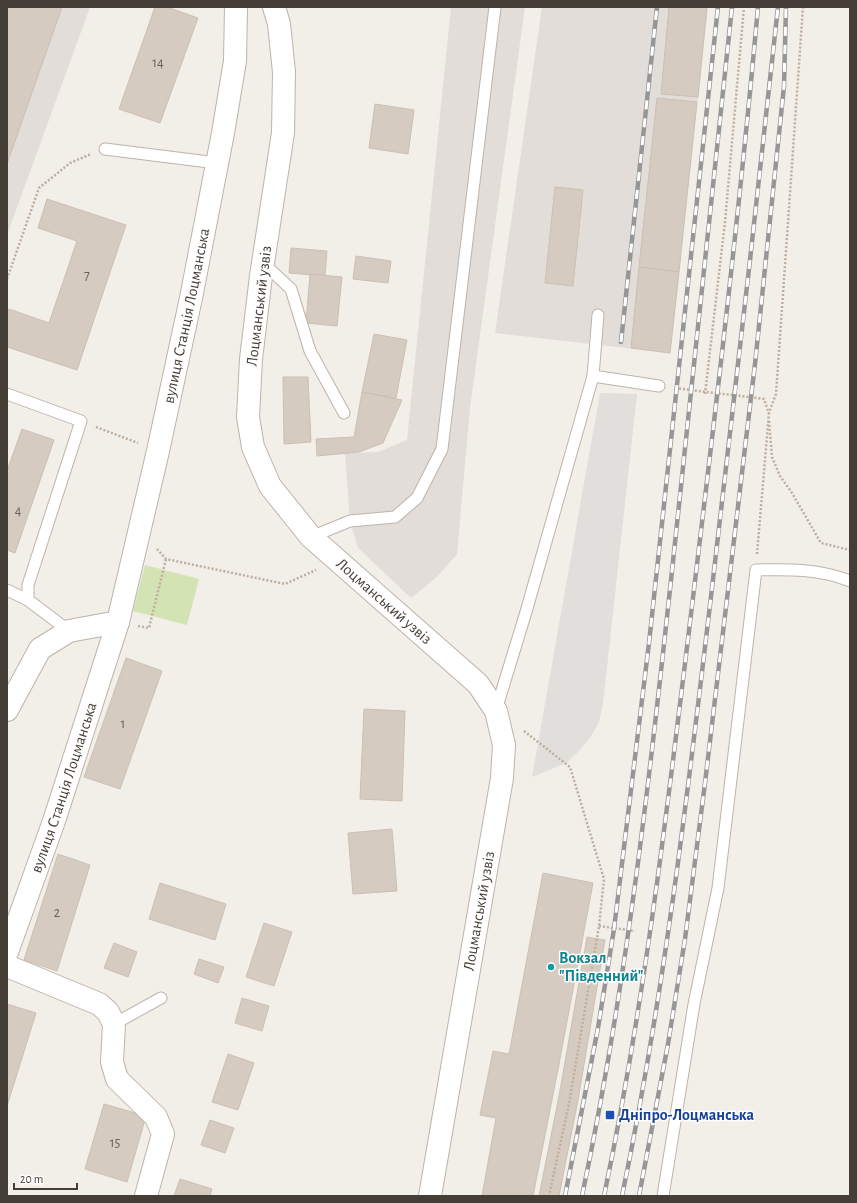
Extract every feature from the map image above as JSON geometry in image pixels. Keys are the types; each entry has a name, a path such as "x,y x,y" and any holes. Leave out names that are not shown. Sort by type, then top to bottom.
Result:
{"street":[{"name":"вулиця Станція Лоцманська","path":"7,952 54,821 118,622 158,451 217,163 235,61 236,7"},
{"name":"Лоцманський узвіз","path":"274,7 279,24 284,72 283,133 263,263 251,359 248,417 252,447 270,486 311,537 478,684 496,711 504,745 502,778 430,1196"},
{"path":"7,710 40,649 69,632 118,622"},
{"path":"7,966 99,1004 108,1012 114,1024 112,1062 117,1079 156,1117 163,1134 146,1196"}],"lane":[{"path":"311,537 350,521 395,517 417,498 442,448 495,7"},
{"path":"105,149 217,163"},
{"path":"263,263 291,289 310,351 344,413"},
{"path":"496,711 526,612 593,376 598,315"},
{"path":"593,376 659,386"},
{"path":"7,394 81,421 28,585 28,600"},
{"path":"663,1196 694,1004 718,888 756,570 812,571 837,576 850,581"},
{"path":"7,590 28,600 69,632"},
{"path":"114,1024 161,998"}],"path":[{"path":"705,393 725,222 744,7"},
{"path":"756,570 758,530 769,413 776,394 803,7"},
{"path":"7,279 39,188 70,163 105,149"},
{"path":"659,386 705,393 764,399 769,413 772,457 780,476 792,493 821,543 850,550"},
{"path":"81,421 158,451"},
{"path":"118,622 149,628 166,560 284,584 338,560"},
{"path":"496,711 570,767 604,879 599,926 569,1104 549,1196"},
{"path":"599,926 635,931"}],"shaded area":[{"path":"7,7 90,7 7,235"},
{"path":"451,7 525,7 470,408 457,554 437,577 411,598 358,548 350,521 345,453 378,452 407,440"},
{"path":"542,7 708,7 670,353 495,333"},
{"path":"600,393 637,394 603,704 599,722 590,738 579,751 566,763 532,777"}],"green space":[{"path":"145,565 199,579 187,625 133,611"}],"building":[{"path":"7,7 62,7 7,164"},
{"path":"155,7 167,7 198,18 160,123 119,109"},
{"path":"669,7 707,7 698,97 661,94"},
{"path":"657,98 697,102 679,272 639,267"},
{"path":"375,104 414,110 408,154 369,148"},
{"path":"555,187 583,190 573,286 545,283"},
{"path":"47,199 126,225 77,370 7,347 7,315 9,309 49,323 77,241 38,228"},
{"path":"291,248 327,251 325,276 289,273"},
{"path":"356,256 391,261 388,283 353,279"},
{"path":"639,267 679,272 670,353 631,348"},
{"path":"310,274 342,277 337,326 306,323"},
{"path":"374,334 407,340 396,398 362,392"},
{"path":"283,377 308,377 311,442 284,444"},
{"path":"362,392 402,400 383,443 359,452 317,456 316,439 354,437"},
{"path":"22,429 54,440 15,553 7,550 7,471"},
{"path":"126,658 162,671 120,789 84,777"},
{"path":"364,709 405,711 402,801 360,799"},
{"path":"392,829 397,891 353,894 348,833"},
{"path":"58,854 90,865 57,971 24,960"},
{"name":"Вокзал \"Південний\"","path":"543,873 593,883 559,1064 533,1196 482,1196 496,1118 480,1115 493,1051 509,1054"},
{"path":"160,883 226,904 215,940 149,919"},
{"path":"264,923 292,932 274,986 246,977"},
{"path":"587,937 605,940 578,1100 559,1196 539,1196 559,1096"},
{"path":"114,943 137,952 128,977 104,968"},
{"path":"199,959 224,967 218,983 194,974"},
{"path":"242,998 269,1006 262,1031 235,1023"},
{"path":"7,1004 36,1013 7,1106"},
{"path":"228,1054 254,1063 238,1110 212,1102"},
{"path":"104,1104 146,1116 127,1182 85,1169"},
{"path":"210,1120 234,1128 225,1153 201,1145"},
{"path":"180,1179 212,1189 210,1196 174,1196"}],"railway":[{"path":"621,342 657,7"},
{"path":"565,1196 598,1028 614,929 649,643 718,7"},
{"path":"582,1196 598,1116 625,956 647,795 732,7"},
{"path":"604,1196 619,1123 644,976 664,828 727,307 758,7"},
{"path":"622,1196 637,1121 663,969 684,817 729,443 778,7"},
{"path":"639,1196 668,1044 685,939 705,783 755,364 784,86 786,7"}],"place":[{"name":"Вокзал \"Південний\"","path":"551,967"},
{"name":"Дніпро-Лоцманська","path":"610,1115"}]}
